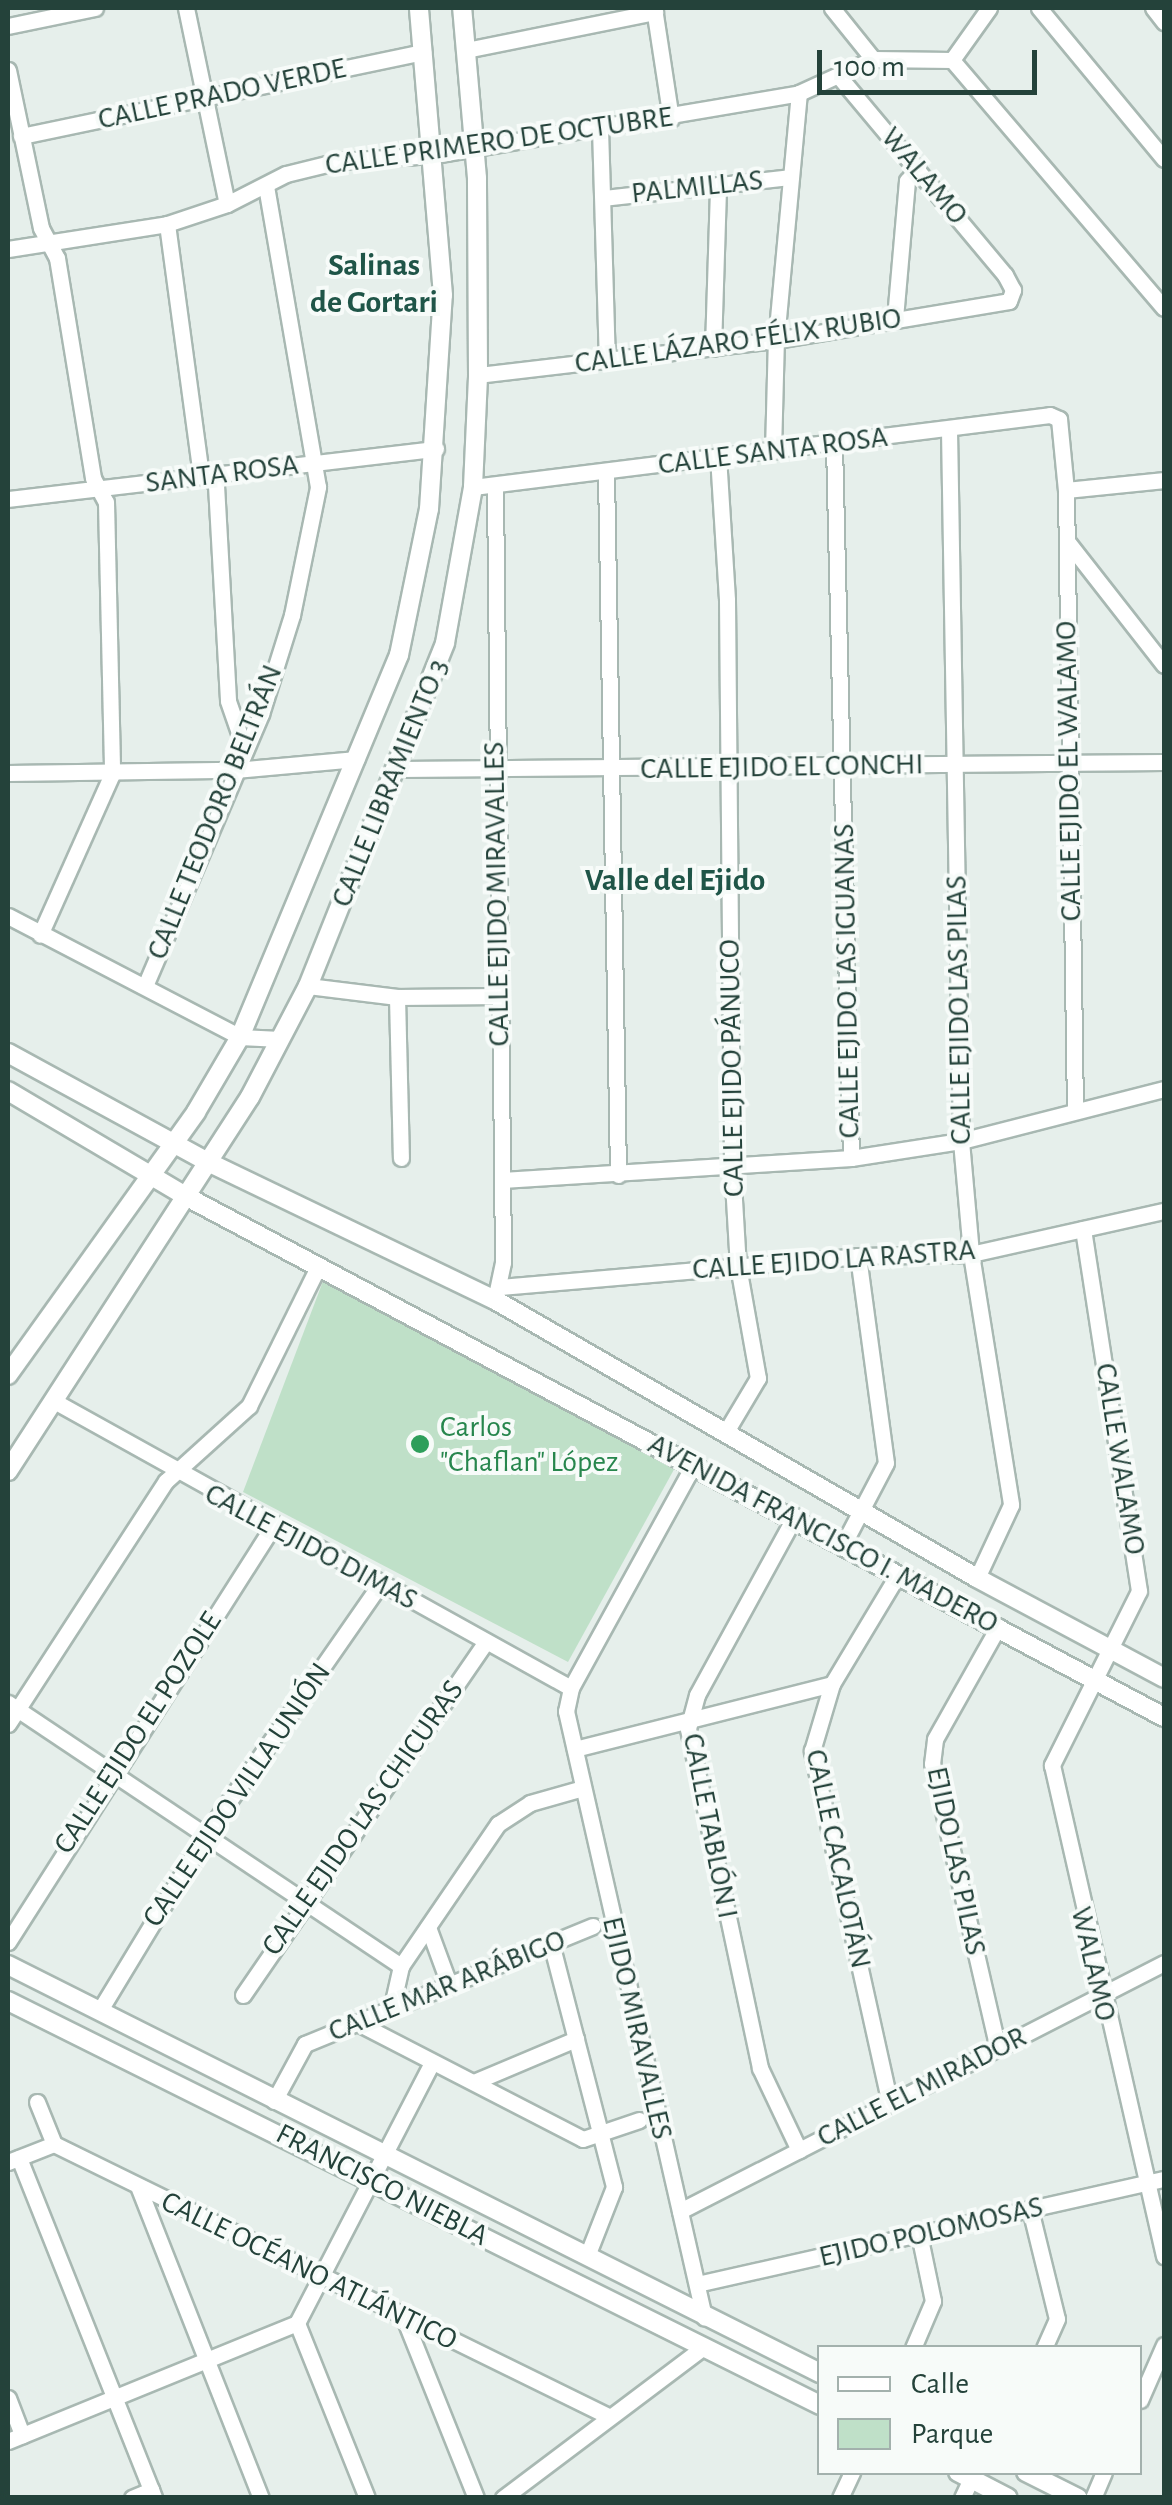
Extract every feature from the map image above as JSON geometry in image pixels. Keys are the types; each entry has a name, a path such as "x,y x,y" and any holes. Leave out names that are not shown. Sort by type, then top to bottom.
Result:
{"street":[{"path":"8,26 94,8"},
{"path":"186,8 227,204"},
{"name":"CALLE LIBRAMIENTO 3","path":"8,1375 174,1144 240,1036 358,759 409,620 436,449 443,296 419,8"},
{"name":"CALLE LIBRAMIENTO 3","path":"8,1472 189,1198 308,986 399,769 444,643 473,487 478,375 475,147 462,8"},
{"path":"832,8 873,59 952,60 1164,308"},
{"path":"952,60 989,8"},
{"path":"1039,8 1164,158"},
{"path":"1153,8 1164,22"},
{"path":"466,50 655,10 672,119"},
{"name":"CALLE PRADO VERDE","path":"21,136 423,52"},
{"name":"CALLE PRIMERO DE OCTUBRE","path":"8,249 167,224 339,161 434,155 672,119 800,94 873,59"},
{"path":"8,70 41,228 52,242 100,489 106,502 112,774 40,935"},
{"name":"WALAMO","path":"840,78 1006,276 1013,290 1009,301 996,303"},
{"path":"773,451 776,340 800,94"},
{"path":"600,128 607,361"},
{"path":"895,318 907,181 918,167"},
{"name":"PALMILLAS","path":"603,198 792,177"},
{"name":"CALLE TEODORO BELTRÁN","path":"144,986 245,750 292,615 317,462 266,185"},
{"path":"713,348 718,185"},
{"path":"167,224 200,466 216,485 228,701 245,750"},
{"name":"CALLE LÁZARO FÉLIX RUBIO","path":"478,375 776,340 996,303"},
{"name":"CALLE SANTA ROSA","path":"473,487 1050,415 1064,430"},
{"name":"CALLE EJIDO LAS PILAS","path":"950,430 961,1140 971,1254 1010,1505 977,1578"},
{"name":"CALLE EJIDO EL WALAMO","path":"1064,430 1075,1111"},
{"name":"CALLE EJIDO LAS IGUANAS","path":"834,444 851,1158"},
{"name":"SANTA ROSA","path":"8,500 436,449"},
{"name":"CALLE EJIDO PÁNUCO","path":"718,456 728,768 732,1166 738,1266 758,1378 727,1430"},
{"path":"606,472 616,770 618,1175"},
{"path":"1066,490 1164,480"},
{"name":"CALLE EJIDO MIRAVALLES","path":"495,486 494,771 502,1180 497,1293"},
{"path":"1067,541 1164,664"},
{"path":"8,773 235,770 358,759"},
{"name":"CALLE EJIDO EL CONCHI","path":"399,769 1164,762"},
{"path":"8,916 240,1036 280,1039"},
{"path":"308,986 397,997 500,996"},
{"path":"397,997 401,1158"},
{"name":"AVENIDA FRANCISCO I. MADERO","path":"8,1053 210,1163 497,1293 862,1506 977,1578 1164,1678"},
{"path":"502,1180 851,1158 961,1140 1164,1089"},
{"name":"AVENIDA FRANCISCO I. MADERO","path":"8,1091 189,1198 795,1516 1164,1717"},
{"name":"CALLE EJIDO LA RASTRA","path":"497,1293 858,1256 971,1254 1164,1211"},
{"name":"CALLE WALAMO","path":"1083,1229 1138,1574 1135,1608 1098,1681"},
{"path":"844,1543 886,1463 858,1256"},
{"path":"8,1724 12,1706 174,1473 249,1406 319,1264"},
{"name":"CALLE EJIDO DIMAS","path":"54,1401 174,1473 570,1688"},
{"path":"570,1688 694,1464"},
{"name":"CALLE TABLÓN I","path":"795,1516 690,1718 760,2068 798,2150"},
{"name":"CALLE EJIDO EL POZOLE","path":"8,1942 112,1772 273,1526"},
{"name":"CALLE CACALOTÁN","path":"890,2104 812,1750 832,1684 898,1574"},
{"name":"CALLE EJIDO VILLA UNIÓN","path":"100,2010 207,1833 380,1584"},
{"name":"EJIDO LAS PILAS","path":"998,1628 936,1739 932,1764 998,2049"},
{"name":"CALLE EJIDO LAS CHICURAS","path":"243,1995 304,1898 486,1641"},
{"name":"WALAMO","path":"1098,1681 1052,1766 1100,1996 1164,2256"},
{"path":"574,1749 832,1684"},
{"name":"EJIDO MIRAVALLES","path":"570,1688 566,1711 574,1749 704,2317"},
{"path":"12,1706 401,1966"},
{"path":"392,2006 401,1966 498,1824 530,1803 583,1788"},
{"name":"CALLE MAR ARÁBIGO","path":"274,2102 305,2044 593,1926"},
{"path":"428,1927 449,1984"},
{"path":"551,1943 614,2186 586,2256"},
{"name":"CALLE EL MIRADOR","path":"680,2211 1164,1963"},
{"name":"FRANCISCO NIEBLA","path":"8,1965 704,2317"},
{"name":"FRANCISCO NIEBLA","path":"8,2001 374,2180 702,2348"},
{"path":"356,2022 583,2139 638,2120"},
{"path":"474,2082 576,2039"},
{"path":"8,2398 15,2438 297,2323 324,2278 432,2063"},
{"path":"36,2102 54,2144 13,2160 153,2494 132,2498"},
{"name":"CALLE OCÉANO ATLÁNTICO","path":"54,2144 610,2417"},
{"name":"EJIDO POLOMOSAS","path":"696,2284 1164,2179"},
{"path":"138,2186 261,2498"},
{"path":"1030,2209 1058,2318 1045,2345"},
{"path":"914,2345 933,2301 919,2234"},
{"path":"704,2317 817,2371"},
{"path":"404,2318 476,2498"},
{"path":"297,2323 367,2498"},
{"path":"1142,2395 1164,2345"},
{"path":"504,2498 702,2348 817,2404"},
{"path":"840,2498 851,2475"},
{"path":"1032,2475 1078,2498"},
{"path":"1092,2498 1103,2475"},
{"path":"962,2498 964,2476 1008,2498"}],"green space":[{"path":"325,1276 677,1464 568,1662 243,1492"}],"place":[{"name":"Carlos \"Chaflan\" López","path":"420,1444"}],"district":[{"name":"Salinas de Gortari","path":"374,284"},
{"name":"Valle del Ejido","path":"675,880"}]}
